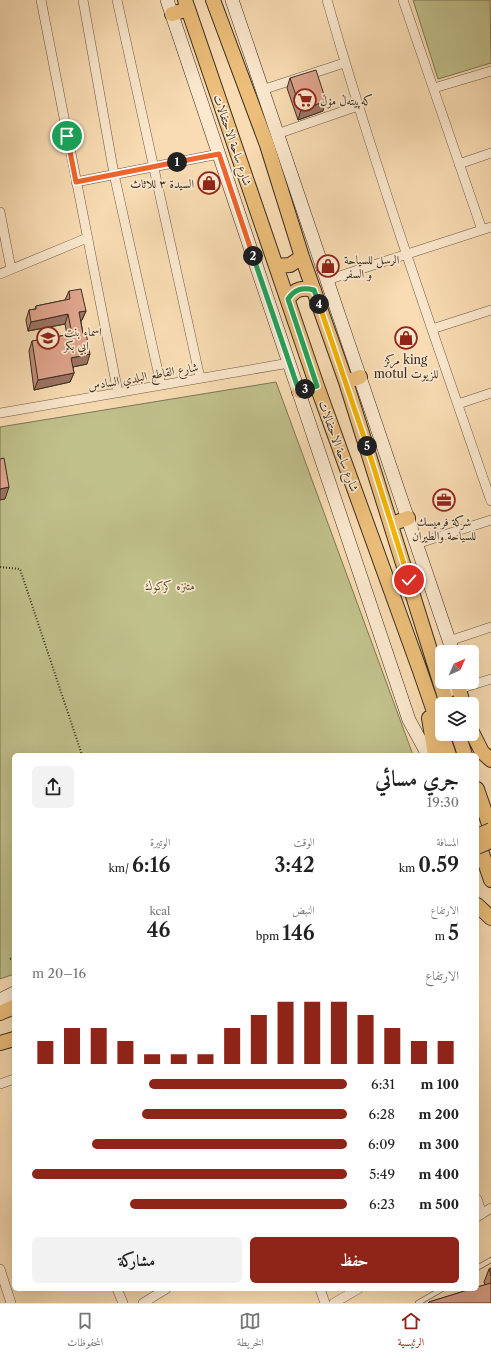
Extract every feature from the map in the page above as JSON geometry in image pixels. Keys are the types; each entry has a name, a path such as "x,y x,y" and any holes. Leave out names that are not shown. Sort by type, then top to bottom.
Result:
{"main road":[{"path":"167,0 409,720 427,753"},
{"name":"شارع ساحة الاحتفالات","path":"213,0 267,146 302,257 346,382 392,524 444,697"},
{"path":"232,0 451,645"},
{"path":"172,14 187,5"},
{"name":"شارع ساحة الاحتفالات","path":"187,5 317,386 419,668 447,753"},
{"path":"276,266 290,265 302,257"},
{"path":"288,299 292,293 299,289 307,288 314,290"},
{"path":"346,382 360,377"},
{"path":"299,391 317,386"},
{"path":"392,524 408,518"},
{"path":"419,668 435,753"},
{"path":"460,741 464,753"},
{"path":"476,741 482,752 491,760"},
{"path":"479,795 491,830 479,835"},
{"path":"479,846 491,841"},
{"path":"479,845 489,875"},
{"path":"479,907 491,918"},
{"path":"0,1000 12,994"},
{"path":"0,1013 12,1008"},
{"path":"0,1043 12,1040"}],"street":[{"path":"41,0 118,393"},
{"path":"83,0 114,174 161,385"},
{"path":"117,0 200,378"},
{"path":"328,0 344,63 406,254 491,501"},
{"path":"327,280 486,228 459,164 404,0"},
{"path":"262,90 344,63"},
{"path":"434,88 491,71"},
{"path":"277,134 358,106"},
{"path":"459,164 491,153"},
{"path":"76,182 219,154"},
{"path":"0,212 1,224 11,268"},
{"path":"0,274 11,268 87,238"},
{"path":"432,329 491,310"},
{"name":"شارع القاطع البلدي السادس","path":"0,413 289,363"},
{"path":"458,404 491,393"},
{"path":"416,544 491,520"},
{"path":"453,645 491,627"},
{"path":"479,682 491,679"},
{"path":"447,697 455,689"},
{"path":"0,1084 12,1080"},
{"path":"480,1216 491,1208"},
{"path":"0,1269 11,1303"},
{"path":"118,1291 123,1303"},
{"path":"143,1303 163,1291"},
{"path":"321,1291 324,1303"},
{"path":"334,1303 355,1291"}],"lane":[{"path":"479,1267 491,1260"},
{"path":"418,1303 439,1291"}],"path":[{"path":"0,567 20,569 81,753"}],"green space":[{"path":"413,0 490,0 491,63 438,79"},
{"name":"متنزه كركوك","path":"276,382 412,753 12,753 12,975 0,979 0,427"}],"building":[{"path":"316,70 326,101 301,110 290,78"},
{"path":"81,289 86,311 79,312 83,334 86,333 90,354 71,358 74,373 38,380 32,341 72,334 68,314 31,322 29,310 36,309 36,306 70,299 69,291"},
{"path":"4,458 9,487 0,489 0,459"},
{"path":"491,1283 491,1303 429,1303 465,1291 479,1291 479,1286"}],"place":[{"name":"کەپیتەڵ مۆڵ","path":"305,100"},
{"name":"السيدة ٣ للاثاث","path":"209,183"},
{"name":"الرسل للسياحة و السفر","path":"328,266"},
{"name":"اسماء بنت ابي بكر","path":"48,338"},
{"name":"مركز king motul للزيوت","path":"406,338"},
{"name":"شركة فرميسك للسياحة والطيران","path":"444,500"}],"route":[{"path":"67,136 76,182 219,154 299,391 317,386 288,299 292,293 299,289 307,288 314,290 346,382 409,580"}]}
